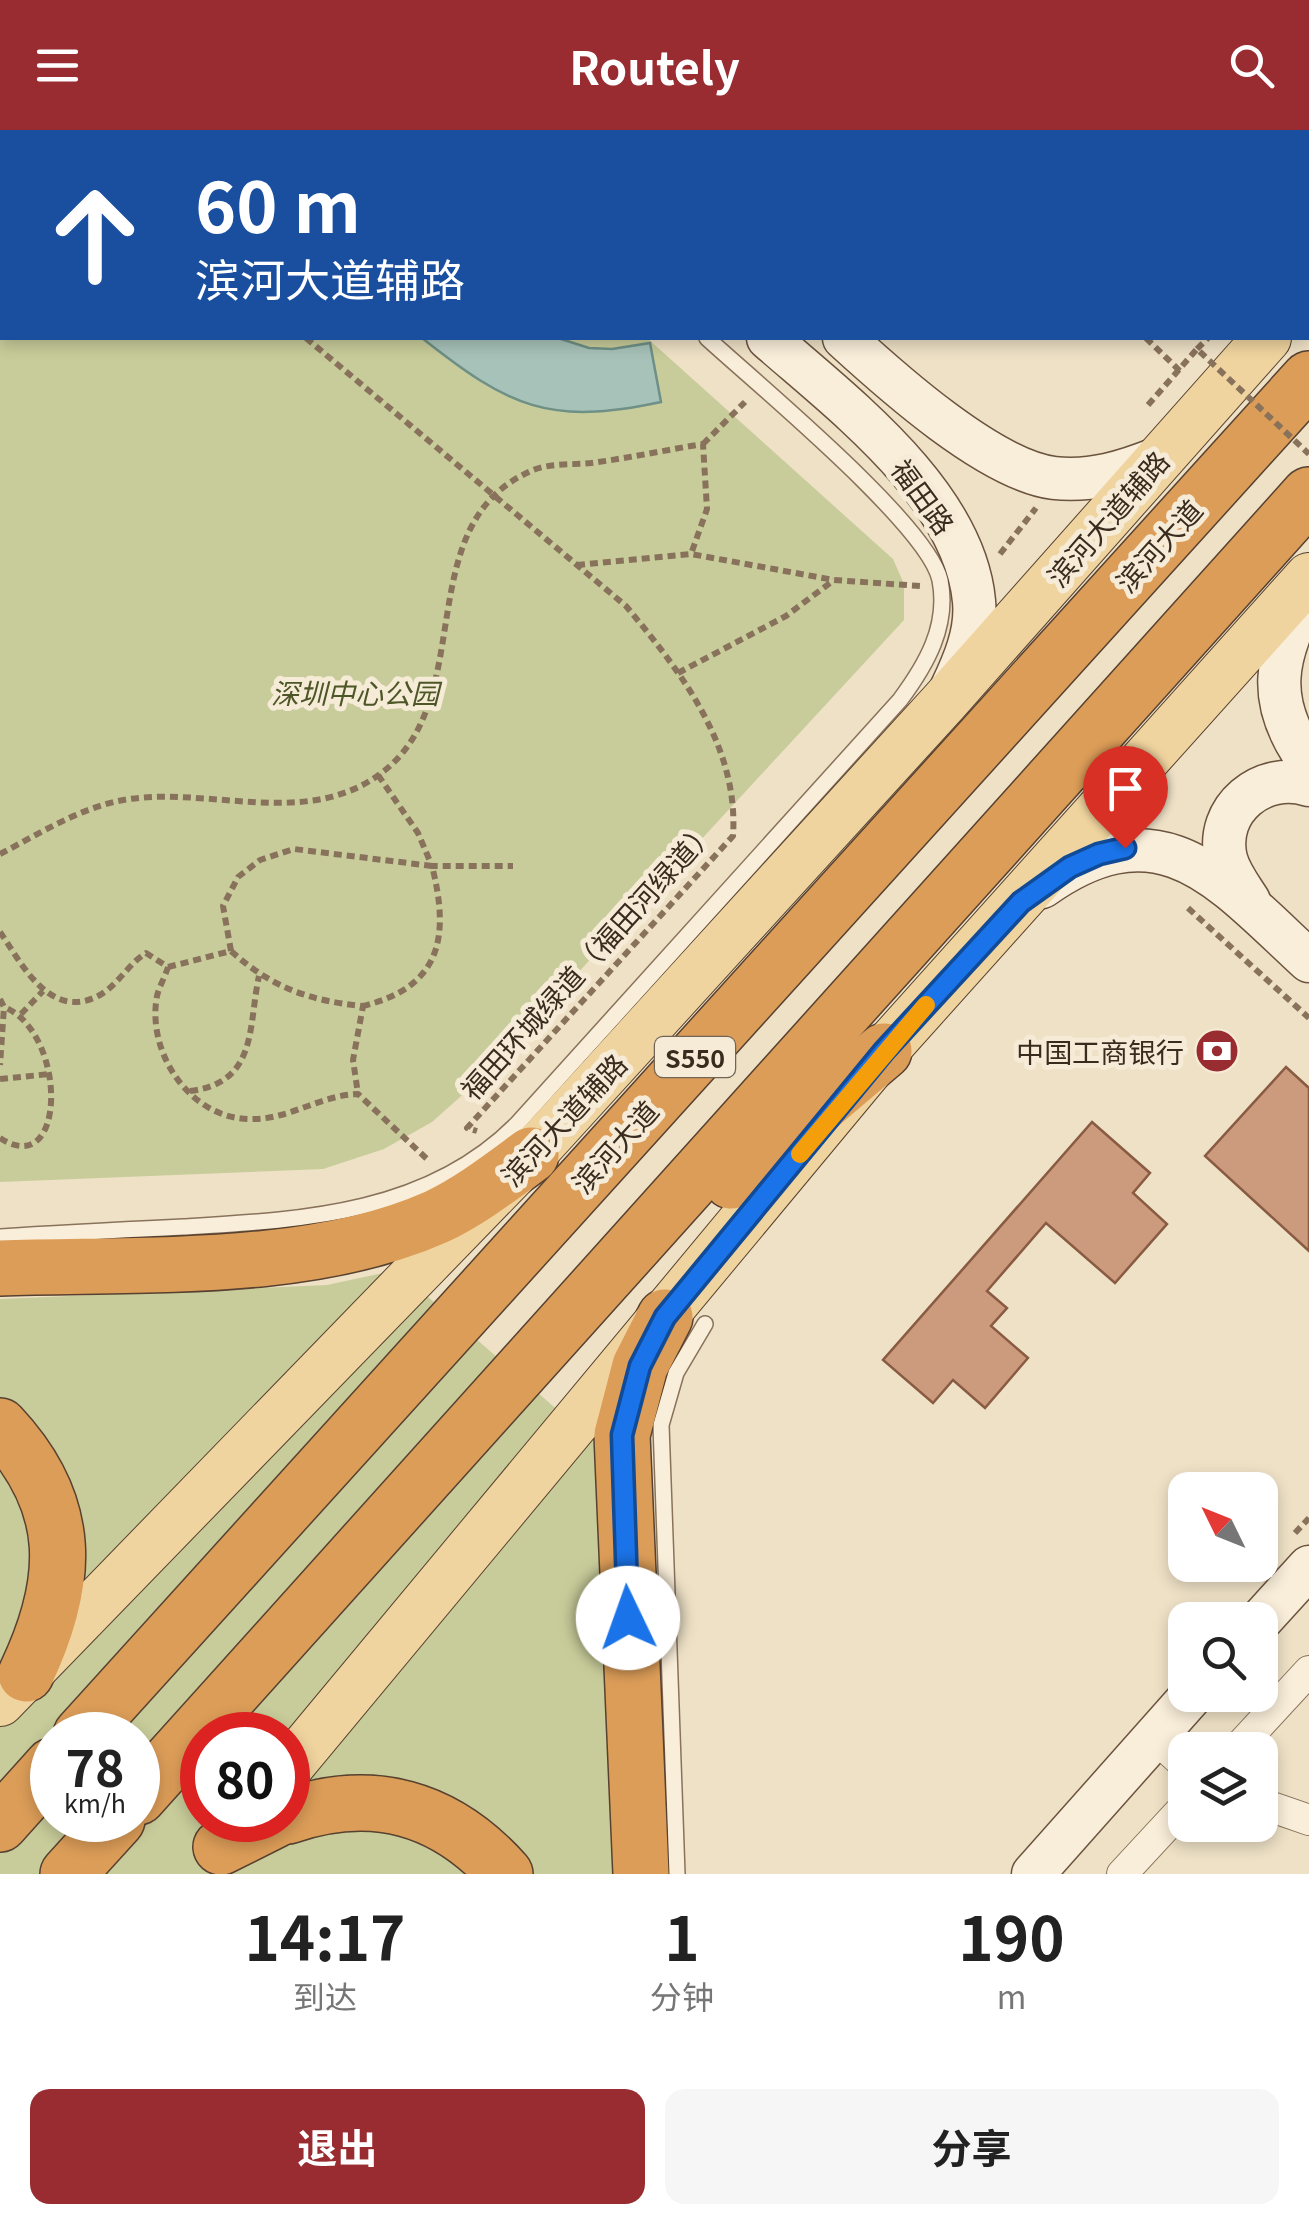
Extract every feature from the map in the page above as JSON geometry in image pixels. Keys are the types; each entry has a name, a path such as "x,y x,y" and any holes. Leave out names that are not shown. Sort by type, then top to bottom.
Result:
{"highway":[{"name":"滨河大道","path":"102,1712 1309,378"},
{"name":"S550","path":"160,1773 1309,496"},
{"path":"572,1315 884,1051"},
{"path":"0,1268 236,1259 349,1243 436,1216 531,1155"},
{"path":"640,1874 622,1435 640,1366 685,1320"},
{"path":"0,1426 20,1448 45,1492 57,1538 58,1587 46,1632 13,1688"},
{"path":"0,1824 30,1791"},
{"path":"310,1811 346,1802 399,1805 446,1823 505,1874"},
{"path":"68,1874 97,1842"}],"main road":[{"name":"滨河大道辅路","path":"13,1688 531,1155 946,701 1265,340"},
{"path":"310,1743 685,1320 884,1051 1309,577"}],"street":[{"name":"福田路","path":"770,340 888,447 931,500 957,542 969,570 975,604 965,660 946,701"},
{"path":"846,340 910,398 1021,468 1050,477 1082,479 1119,474 1159,458"},
{"path":"1309,593 1289,635 1278,688 1279,706 1290,736 1309,762"},
{"path":"1259,916 1225,856 1230,816 1261,786 1279,780 1309,785"},
{"path":"1021,902 1070,867 1099,854 1125,848 1185,860 1216,877 1309,961"},
{"path":"1277,1602 1309,1567"},
{"path":"1253,1732 1309,1672"},
{"path":"1033,1874 1177,1712"},
{"path":"1154,1737 1168,1750"},
{"path":"1278,1809 1309,1820"},
{"path":"1122,1874 1168,1824"}],"lane":[{"path":"0,1237 333,1214 410,1193 467,1166 516,1124 900,700 924,668 940,616 940,580 926,548 910,527 710,340"},
{"path":"677,1874 660,1439 685,1320"}],"path":[{"name":"福田环城绿道（福田河绿道）","path":"308,340 626,606 714,728 735,806 733,836 467,1128"},
{"path":"1148,340 1183,374"},
{"path":"1148,405 1206,340"},
{"path":"1196,349 1309,454"},
{"path":"0,854 85,811 117,801 197,796 296,804 341,794 378,775 410,746 425,715 438,674 458,563 473,520 491,495 534,469 704,444 760,386"},
{"path":"692,554 707,509 704,444"},
{"path":"994,562 1047,493"},
{"path":"576,565 692,554 834,580 920,586"},
{"path":"678,673 786,616 834,580"},
{"path":"378,775 418,833 432,866 440,898 440,933 432,966 409,988 363,1006 296,995 259,976 231,951 223,906 238,878 260,860 294,849 432,866 513,866"},
{"path":"1183,904 1309,1018"},
{"path":"0,932 24,972 43,991 81,1000 100,995 146,954 168,968 231,951"},
{"path":"168,968 157,994 160,1046 170,1072 188,1092 231,1118 255,1120 358,1094"},
{"path":"188,1092 206,1090 244,1060 252,1037 259,976"},
{"path":"21,1014 43,991"},
{"path":"0,999 4,1007 0,1065"},
{"path":"363,1006 354,1060 358,1094 429,1160"},
{"path":"0,1138 14,1147 31,1145 50,1127 50,1074 44,1050 21,1014 4,1007"},
{"path":"0,1079 50,1074"}],"green space":[{"name":"深圳中心公园","path":"0,340 649,340 893,559 904,584 904,620 477,1082 432,1122 384,1149 323,1169 0,1182"},
{"path":"397,1270 601,1448 616,1874 0,1874 0,1299 327,1285"}],"water":[{"path":"425,340 564,340 589,348 612,349 650,343 661,402 589,412 532,405 506,395"}],"building":[{"path":"1286,1067 1309,1088 1309,1251 1205,1156"},
{"path":"1092,1122 1150,1173 1133,1193 1167,1224 1115,1283 1046,1223 987,1291 1007,1308 991,1326 1028,1358 985,1408 953,1380 933,1403 883,1360"}],"slow traffic":[{"path":"800,1154 926,1005"}],"place":[{"name":"中国工商银行","path":"1217,1051"}],"route":[{"path":"628,1618 622,1435 640,1366 665,1317 884,1051 1021,902 1070,867 1125,848"}]}
